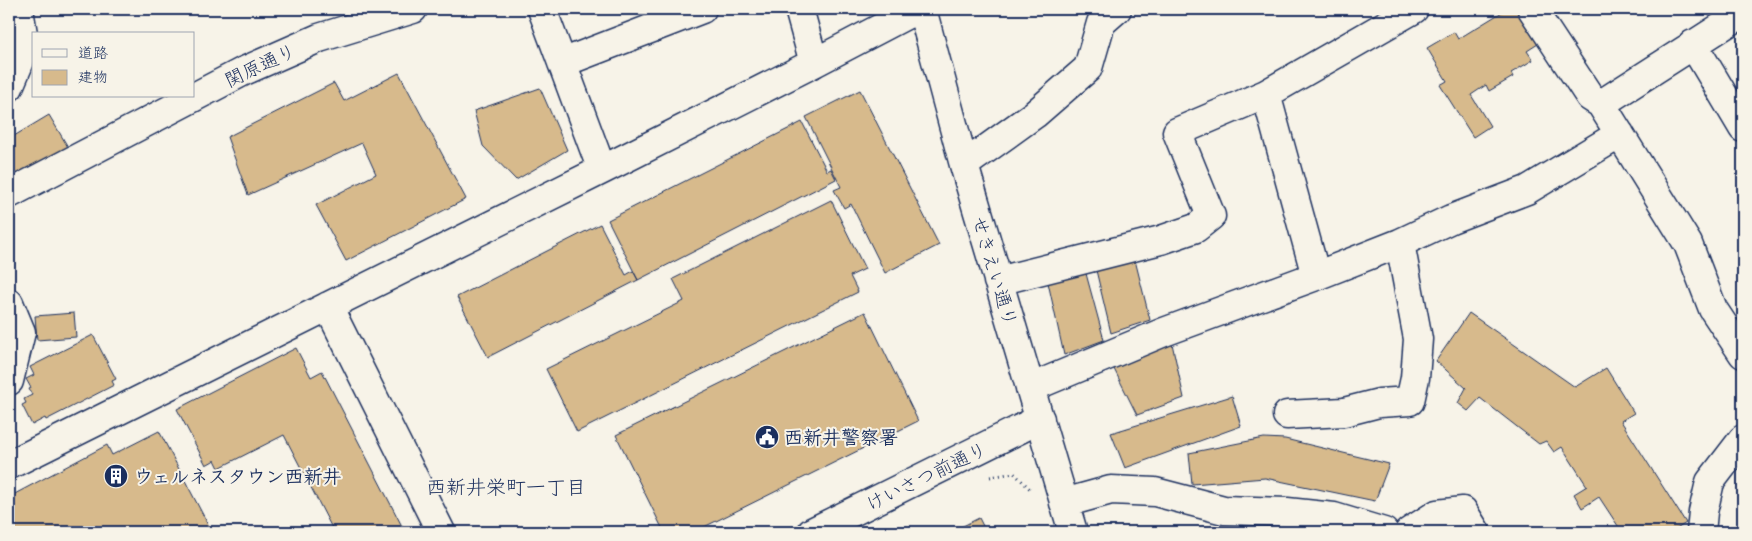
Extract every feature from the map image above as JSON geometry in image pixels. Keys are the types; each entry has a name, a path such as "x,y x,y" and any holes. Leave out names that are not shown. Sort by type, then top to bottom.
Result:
{"street":[{"path":"9,87 20,61 23,34 19,9"},
{"name":"関原通り","path":"195,97 244,71 319,38 413,9"},
{"path":"542,9 602,170"},
{"path":"562,64 702,9"},
{"path":"799,9 814,64"},
{"path":"9,465 814,64 917,9"},
{"name":"せきえい通り","path":"922,9 964,164 1073,532"},
{"path":"964,164 1035,114 1088,68 1101,23 1117,9"},
{"path":"998,281 1161,240 1196,228 1211,216 1177,132 1266,94 1414,9"},
{"path":"1532,9 1620,134 1688,244 1713,309 1743,354"},
{"path":"1595,101 1743,13"},
{"path":"1693,44 1743,128"},
{"path":"1266,94 1316,276"},
{"name":"関原通り","path":"9,194 192,98"},
{"path":"1030,388 1164,332 1316,276 1527,190 1620,134"},
{"path":"1287,414 1344,412 1378,403 1410,401 1415,378 1418,339 1400,243"},
{"path":"9,302 21,332 9,381"},
{"path":"328,306 441,532"},
{"name":"けいさつ前通り","path":"812,532 1040,419"},
{"path":"1702,532 1703,512 1710,482 1743,439"},
{"path":"1064,503 1111,490 1155,492 1224,510 1287,512 1334,517 1384,532"},
{"path":"1410,532 1437,514 1463,511 1476,532"}],"building":[{"path":"1507,9 1516,9 1538,44 1527,51 1533,60 1511,73 1513,77 1489,91 1486,85 1471,95 1490,126 1473,137 1440,85 1447,81 1427,48 1454,32 1458,39"},
{"path":"399,73 466,199 346,261 316,205 376,174 362,143 248,195 227,137 334,83 344,101"},
{"path":"540,88 567,150 516,180 483,146 474,111"},
{"path":"860,90 939,245 885,273 851,204 844,208 834,190 841,187 806,117"},
{"path":"49,115 68,147 9,180 9,139"},
{"path":"802,122 827,171 831,169 836,179 638,280 608,220"},
{"path":"831,200 865,269 850,276 858,292 577,432 546,369 684,301 673,279"},
{"path":"600,224 626,275 633,271 638,280 488,357 457,297"},
{"path":"1134,256 1150,320 1111,333 1095,266"},
{"path":"1085,270 1104,340 1064,355 1047,278"},
{"path":"865,312 918,421 694,532 664,532 616,435"},
{"path":"74,313 76,337 37,340 35,316"},
{"path":"1469,313 1575,387 1606,368 1634,413 1621,421 1686,523 1672,532 1622,532 1599,497 1582,508 1574,494 1587,486 1562,447 1554,452 1546,441 1539,444 1480,398 1468,411 1458,403 1466,388 1436,361"},
{"path":"93,335 116,379 112,381 114,385 46,420 45,418 32,425 22,405 26,403 24,399 32,395 29,389 31,388 26,379 34,375 30,367"},
{"path":"1171,339 1184,398 1137,415 1112,365"},
{"path":"296,348 311,377 322,371 405,532 334,532 284,435 219,468 215,460 206,465 177,409"},
{"path":"1232,396 1241,426 1125,468 1111,433"},
{"name":"ウェルネスタウン西新井","path":"159,431 212,532 9,532 9,497 107,445 112,455"},
{"path":"1264,438 1285,439 1389,464 1375,501 1265,478 1192,484 1189,453"},
{"path":"979,518 986,532 951,532"}],"place":[{"name":"西新井警察署","path":"767,437"},
{"name":"ウェルネスタウン西新井","path":"116,476"}],"district":[{"name":"西新井栄町一丁目","path":"506,487"}]}
